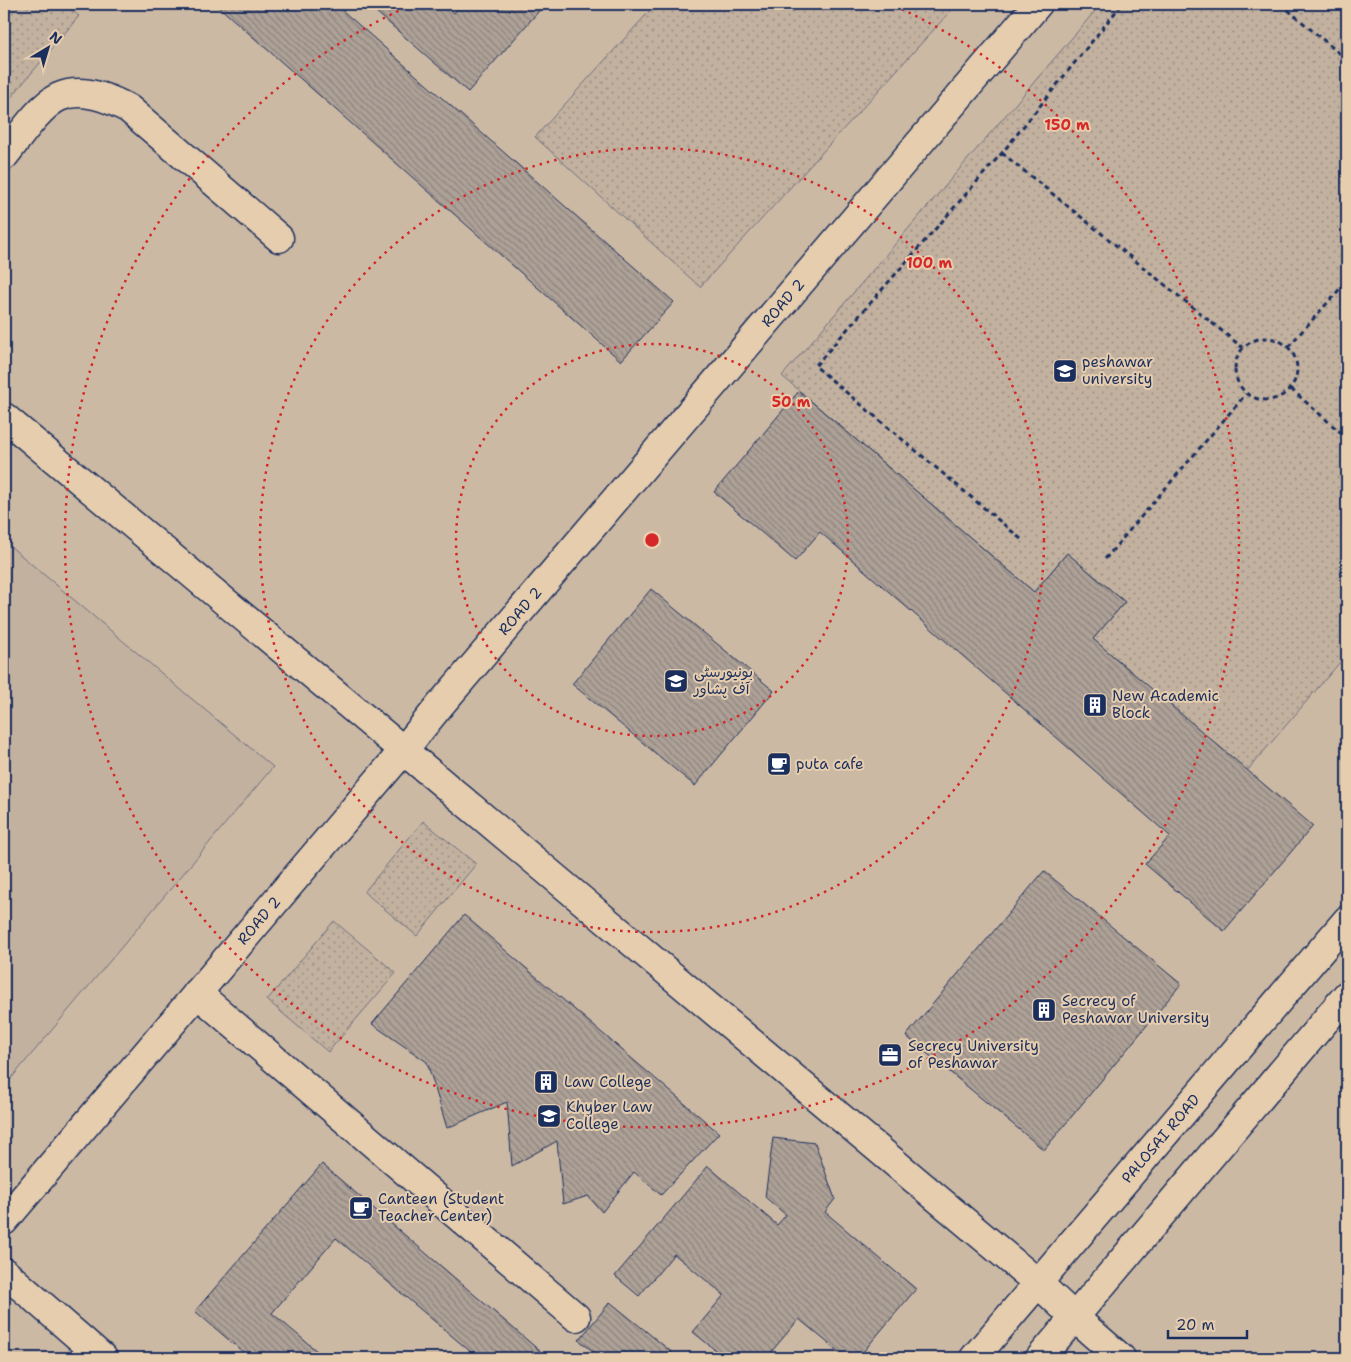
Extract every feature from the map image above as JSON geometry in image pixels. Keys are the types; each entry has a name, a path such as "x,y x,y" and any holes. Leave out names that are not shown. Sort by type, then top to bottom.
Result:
{"street":[{"name":"ROAD 2","path":"4,1222 441,704 1038,4"},
{"path":"4,156 42,110 59,97 75,93 112,100 128,109 278,238"},
{"path":"4,418 1038,1283 1121,1358"},
{"name":"PALOSAI ROAD","path":"974,1358 1347,920"},
{"path":"197,992 576,1317"},
{"path":"1040,1358 1347,995"},
{"path":"4,1272 103,1358"}],"path":[{"path":"1021,539 815,366 1002,153 1122,4"},
{"path":"1281,4 1347,60"},
{"path":"1002,153 1243,348"},
{"path":"1288,347 1347,281"},
{"path":"1260,338 1271,338 1280,341 1288,347 1298,363 1296,381 1292,389 1284,396 1275,400 1255,399 1246,394 1239,386 1235,366 1237,356 1243,348 1251,341 1260,338"},
{"path":"1292,389 1347,438"},
{"path":"1106,559 1246,394"}],"shaded area":[{"name":"یونیورسٹی آف پشاور","path":"4,4 1347,4 1347,1358 4,1358"},
{"path":"4,4 65,4 79,16 4,106"},
{"path":"656,4 957,4 700,287 535,137"},
{"path":"1101,4 1347,4 1347,654 1247,771 1093,639 1125,602 1067,553 1034,592 782,376"},
{"path":"4,541 273,767 4,1087"},
{"path":"423,821 476,864 417,936 364,892"},
{"path":"334,921 396,973 328,1052 267,1000"}],"building":[{"path":"222,4 335,4 674,302 621,361 219,7"},
{"path":"367,4 443,4 454,13 462,4 545,4 468,92"},
{"name":"New Academic Block","path":"799,391 1034,592 1067,553 1125,602 1093,639 1313,826 1224,931 1145,864 1170,836 820,532 795,561 714,492"},
{"path":"651,589 774,691 695,786 572,684"},
{"name":"Secrecy of Peshawar University","path":"1044,871 1181,984 1044,1150 906,1036"},
{"name":"Law College","path":"464,915 719,1133 661,1195 634,1172 602,1212 588,1196 563,1204 557,1141 512,1166 507,1102 447,1128 427,1062 372,1024"},
{"path":"773,1138 815,1143 835,1199 825,1212 916,1289 858,1358 846,1358 799,1319 766,1358 725,1358 693,1332 724,1295 674,1254 639,1296 615,1276 708,1166 777,1225 786,1215 765,1197"},
{"path":"322,1164 548,1358 478,1358 336,1238 272,1313 325,1358 250,1358 195,1311"},
{"path":"610,1302 679,1358 601,1358 579,1340"}],"place":[{"name":"peshawar university","path":"1065,371"},
{"name":"یونیورسٹی آف پشاور","path":"676,681"},
{"name":"New Academic Block","path":"1095,705"},
{"name":"puta cafe","path":"779,764"},
{"name":"Secrecy of Peshawar University","path":"1044,1010"},
{"name":"Secrecy University of Peshawar","path":"890,1055"},
{"name":"Law College","path":"546,1082"},
{"name":"Khyber Law College","path":"549,1116"},
{"name":"Canteen (Student Teacher Center)","path":"361,1208"}]}
